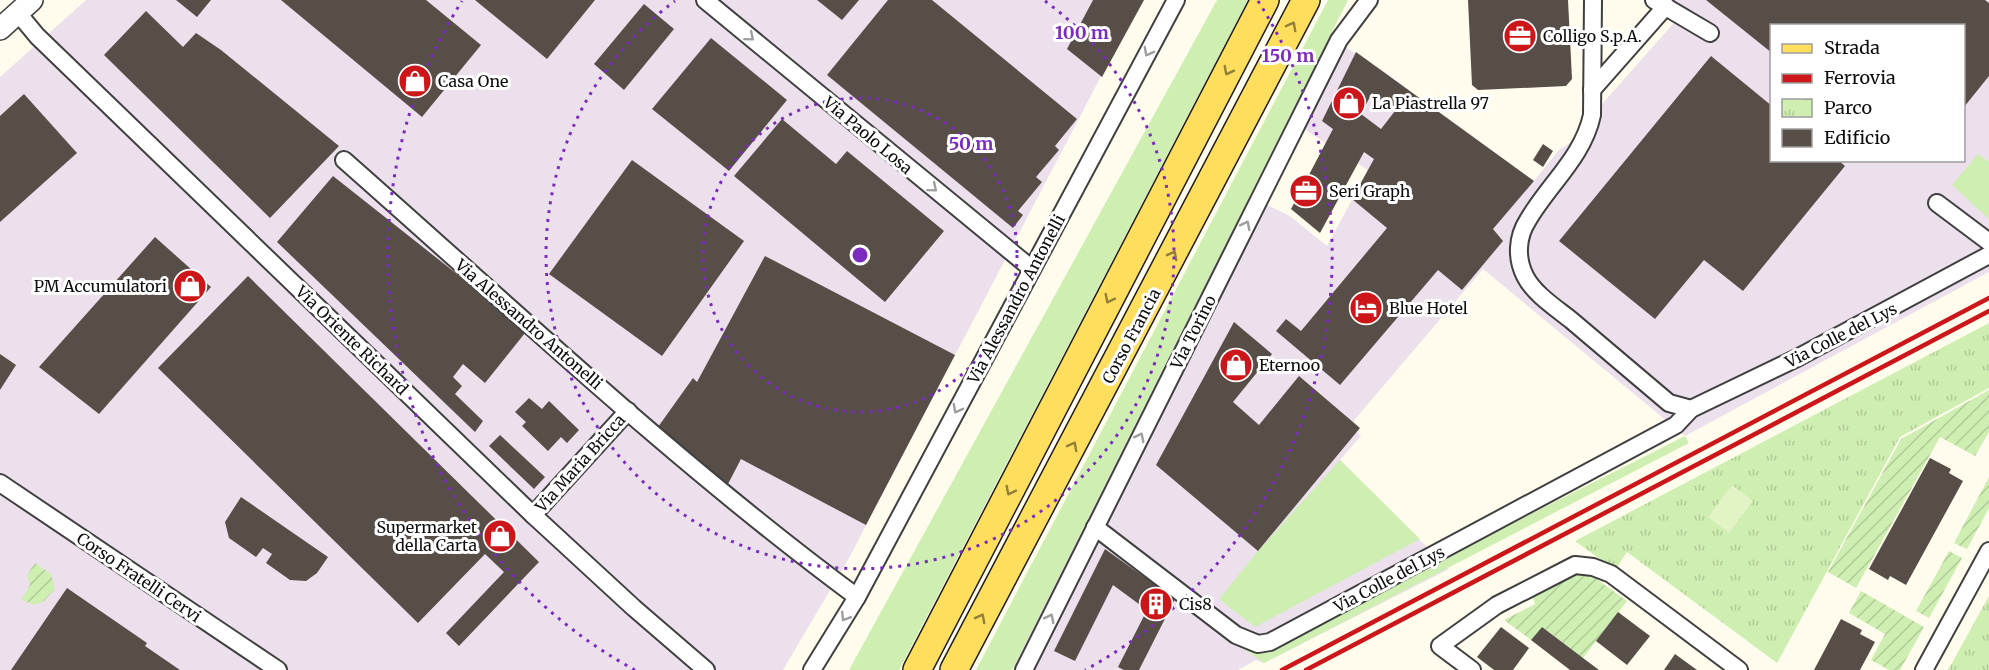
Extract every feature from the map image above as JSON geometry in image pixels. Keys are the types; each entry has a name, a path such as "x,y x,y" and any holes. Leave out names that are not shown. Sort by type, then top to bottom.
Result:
{"main road":[{"path":"917,670 1264,0"},
{"name":"Corso Francia","path":"954,670 1306,0"}],"street":[{"name":"Via Paolo Losa","path":"705,0 1032,269"},
{"name":"Via Alessandro Antonelli","path":"812,670 857,597 1176,0"},
{"name":"Via Torino","path":"1024,670 1339,40 1369,0"},
{"path":"1593,0 1592,90 1589,127 1567,167 1528,219 1521,234 1518,249 1520,264 1535,290 1669,403 1691,409"},
{"path":"1592,90 1660,3 1710,33"},
{"path":"0,29 19,4"},
{"name":"Via Oriente Richard","path":"19,4 37,36 533,515 634,608 706,670"},
{"name":"Via Alessandro Antonelli","path":"344,160 628,411 798,553 857,597"},
{"path":"1937,203 1989,242"},
{"name":"Via Colle del Lys","path":"1095,527 1236,635 1258,644 1270,642 1676,425 1691,409 1807,353 1989,255"},
{"name":"Via Maria Bricca","path":"533,515 628,411"},
{"name":"Corso Fratelli Cervi","path":"0,483 278,670"},
{"path":"1924,670 1989,551"},
{"path":"1472,670 1440,646 1497,605 1575,565 1593,567 1611,574 1739,670"}],"shaded area":[{"path":"86,0 1141,0 849,558 783,670 0,670 0,77"},
{"path":"1671,0 1989,0 1989,272 1685,436 1483,269 1350,425 1361,436 1340,460 1449,569 1264,663 1256,660 1238,670 1020,670 1013,667 1249,196 1290,216 1327,246 1368,170 1307,131 1292,112 1330,37 1383,71 1534,181 1559,150 1577,138 1580,129 1686,9"}],"green space":[{"path":"1217,0 1248,0 899,670 849,670"},
{"path":"1328,0 1348,0 1012,670 976,670"},
{"path":"1978,154 1989,162 1989,219 1952,185"},
{"path":"1989,323 1989,388 1900,437 1777,663 1627,552 1615,570 1575,541"},
{"path":"1989,390 1989,432 1975,456 1940,437 1856,588 1828,572 1901,439"},
{"path":"1685,436 1689,443 1264,663 1233,641 1262,650"},
{"path":"1340,460 1420,539 1255,627 1219,599 1258,551"},
{"path":"1989,477 1989,508 1967,549 1954,543"},
{"path":"1732,485 1753,501 1729,533 1708,517"},
{"path":"1949,551 1962,558 1929,618 1916,611"},
{"path":"35,563 51,574 55,589 44,601 35,605 21,600 30,585 27,575"},
{"path":"1574,573 1591,575 1627,601 1583,658 1542,627 1531,640 1504,620 1535,604 1532,595"},
{"path":"1861,591 1924,627 1900,670 1889,670 1871,660 1885,634 1849,613"},
{"path":"1989,596 1989,670 1948,670"}],"building":[{"path":"176,0 211,0 197,17"},
{"name":"Casa One","path":"281,0 426,0 481,45 422,117"},
{"path":"475,0 595,0 547,59"},
{"path":"817,0 859,0 842,20"},
{"path":"888,0 932,0 1077,119 1055,146 1059,150 1036,177 1042,182 1018,211 1023,215 1013,228 827,75"},
{"path":"1093,0 1144,0 1102,77 1067,49"},
{"path":"1468,0 1568,0 1572,79 1566,86 1478,90 1472,85"},
{"path":"1706,0 1985,0 1989,3 1989,76 1965,106 1965,24 1770,24 1770,51"},
{"path":"644,4 674,29 624,90 594,64"},
{"path":"146,11 183,47 196,33 221,50 339,146 270,218 104,55"},
{"path":"711,38 787,100 729,171 652,109"},
{"path":"1356,52 1534,181 1493,229 1503,241 1462,290 1438,270 1340,385 1276,331 1286,319 1301,331 1387,228 1352,199 1374,159 1364,152 1320,233 1291,209 1333,129 1322,121","holes":["1372,93 1395,111 1381,129 1361,114"]},
{"path":"1711,56 1770,104 1770,162 1840,162 1845,166 1743,291 1704,260 1655,319 1559,241"},
{"path":"24,94 77,153 0,222 0,116"},
{"path":"782,119 836,164 847,151 944,231 885,302 734,176"},
{"path":"1543,144 1553,151 1543,167 1533,160"},
{"path":"632,160 744,241 662,356 549,274"},
{"path":"333,176 481,293 525,333 485,383 463,364 453,377 462,386 455,394 483,421 475,432 277,242"},
{"path":"155,237 211,287 99,414 39,367"},
{"path":"765,256 955,355 866,525 741,459 728,484 658,427 693,378 697,382"},
{"path":"248,276 539,562 459,646 446,633 504,572 485,554 418,623 158,368"},
{"path":"1234,322 1272,354 1233,402 1259,425 1299,376 1360,428 1258,551 1156,465"},
{"path":"0,354 16,365 0,390"},
{"path":"529,398 542,409 549,401 579,430 567,443 561,437 548,451 522,426 526,422 515,412"},
{"path":"500,435 545,477 534,489 489,446"},
{"path":"1930,458 1951,469 1949,473 1963,481 1906,585 1890,576 1888,580 1869,569"},
{"path":"241,497 328,557 317,573 306,581 290,580 266,563 272,554 263,548 256,557 229,538 225,522"},
{"name":"Cis8","path":"1105,549 1175,599 1139,670 1124,670 1118,667 1147,610 1113,585 1075,661 1054,651"},
{"path":"67,588 147,643 145,646 180,670 11,670"},
{"path":"1618,612 1650,636 1627,665 1596,641"},
{"path":"1841,619 1862,630 1860,634 1875,642 1860,670 1814,670"},
{"path":"1501,627 1529,648 1513,670 1494,670 1477,657"},
{"path":"1542,627 1599,670 1570,670 1531,640"},
{"path":"1675,654 1697,670 1664,670"}],"railway":[{"path":"1282,670 1989,298"},
{"path":"1306,670 1989,311"}],"place":[{"name":"Colligo S.p.A.","path":"1520,36"},
{"name":"Casa One","path":"415,81"},
{"name":"La Piastrella 97","path":"1349,103"},
{"name":"Seri Graph","path":"1306,191"},
{"name":"PM Accumulatori","path":"190,286"},
{"name":"Blue Hotel","path":"1366,308"},
{"name":"Eternoo","path":"1236,365"},
{"name":"Supermarket della Carta","path":"500,536"},
{"name":"Cis8","path":"1156,604"}]}
